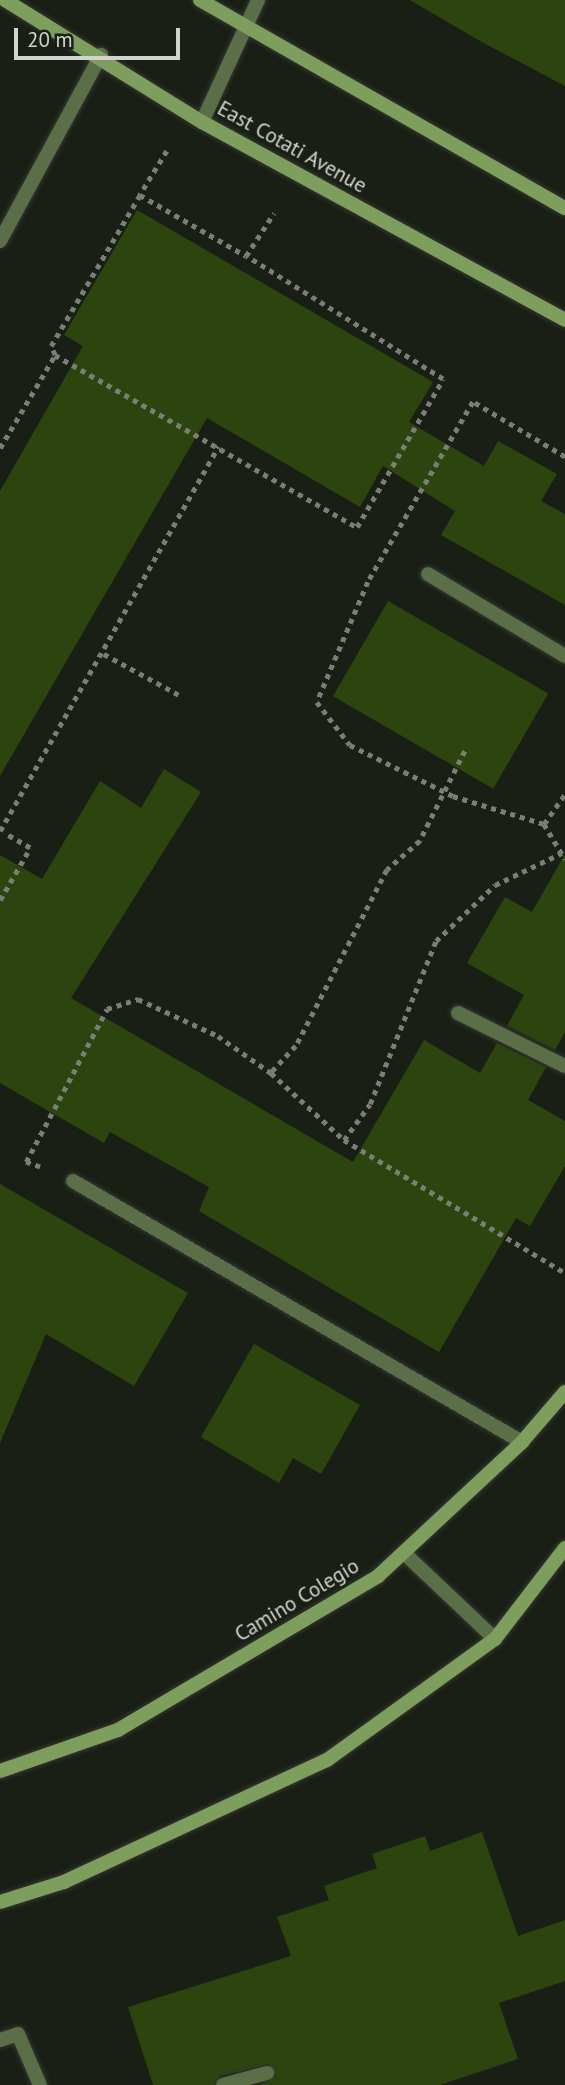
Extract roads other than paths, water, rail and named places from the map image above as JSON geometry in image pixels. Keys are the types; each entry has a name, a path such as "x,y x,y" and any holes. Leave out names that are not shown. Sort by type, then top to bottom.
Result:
{"street":[{"name":"East Cotati Avenue","path":"5,0 101,55 202,122 565,320"},
{"path":"200,0 565,208"},
{"path":"202,122 258,0"},
{"path":"0,242 101,55"},
{"path":"428,574 565,656"},
{"path":"458,1013 565,1066"},
{"path":"73,1181 522,1443"},
{"name":"Camino Colegio","path":"0,1771 118,1730 378,1576 522,1443 565,1392"},
{"path":"0,1902 64,1882 327,1760 495,1639 565,1548"},
{"path":"404,1553 495,1639"},
{"path":"0,2040 18,2034 40,2085"},
{"path":"223,2085 267,2073"}]}
